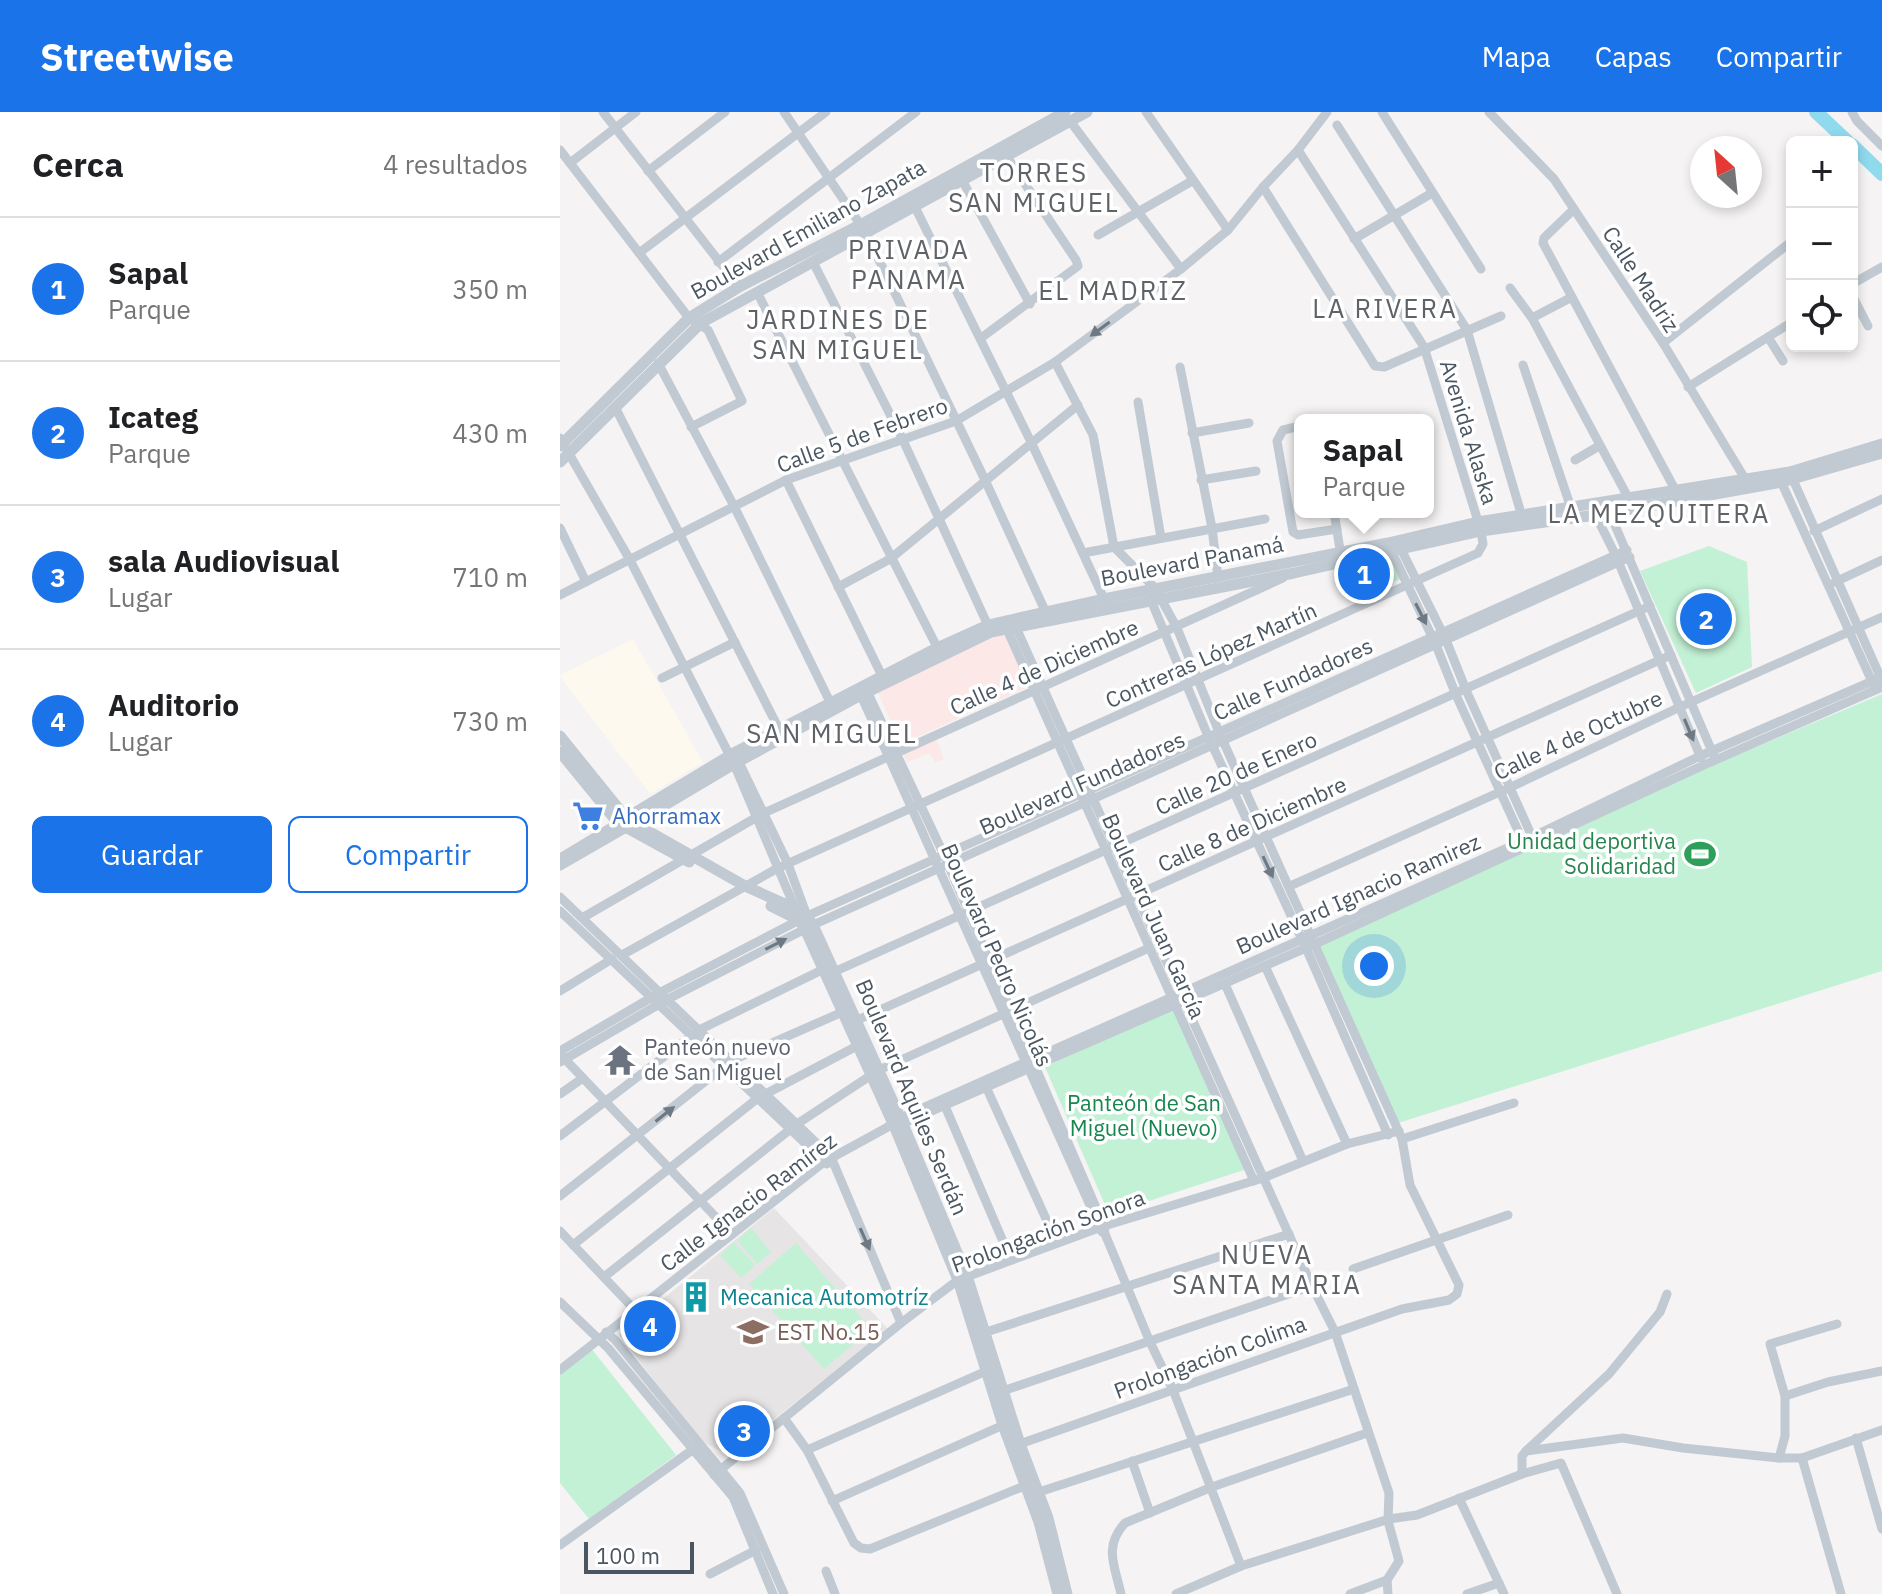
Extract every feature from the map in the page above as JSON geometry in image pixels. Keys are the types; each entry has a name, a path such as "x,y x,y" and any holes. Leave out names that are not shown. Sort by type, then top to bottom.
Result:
{"street":[{"path":"603,112 739,287"},
{"path":"570,163 636,112"},
{"path":"648,171 725,112"},
{"path":"784,112 863,229 985,480 1047,616"},
{"path":"639,253 826,112"},
{"name":"Boulevard Emiliano Zapata","path":"562,449 615,407 701,323 813,262 863,229 1060,118 1087,112"},
{"path":"1146,112 1228,230"},
{"name":"Calle 5 de Febrero","path":"560,595 786,480 956,421 1055,362 1181,269 1228,230 1327,112"},
{"path":"1382,112 1481,269"},
{"name":"Calle Madriz","path":"1489,112 1554,179 1663,343 1748,483"},
{"path":"1852,112 1882,146"},
{"path":"718,262 914,113"},
{"path":"1060,118 1140,213 1181,269"},
{"name":"Boulevard Emiliano Zapata","path":"562,449 689,318 739,287 915,207 1007,157 1060,118"},
{"path":"1337,125 1467,330 1523,520"},
{"path":"560,150 689,318 708,330 742,401 691,427"},
{"name":"Avenida Alaska","path":"1298,150 1424,347 1480,527"},
{"path":"981,338 1078,266 1007,157"},
{"path":"962,180 1030,304"},
{"path":"1098,235 1192,181"},
{"path":"1263,187 1375,366 1384,367 1501,316"},
{"path":"1354,239 1432,193"},
{"path":"915,207 981,338 1106,603"},
{"path":"1574,209 1544,238 1543,243 1678,496"},
{"path":"1663,343 1786,246"},
{"path":"813,262 902,438 989,629"},
{"path":"1858,281 1882,267"},
{"path":"1510,288 1532,318 1631,504"},
{"path":"757,292 939,651"},
{"path":"1532,318 1572,297"},
{"path":"1858,307 1868,326"},
{"path":"1688,387 1786,326"},
{"path":"1768,337 1783,361"},
{"path":"1055,362 1093,435 1114,547 1152,591 1177,628 1221,736 1290,886 1309,941 1388,1135"},
{"path":"658,363 734,506 832,706"},
{"path":"1523,365 1571,508"},
{"path":"1180,367 1212,528 1218,577"},
{"path":"1138,402 1161,538"},
{"path":"838,587 890,559 1078,405"},
{"path":"615,407 781,733"},
{"path":"1192,433 1249,423"},
{"path":"1294,427 1283,430 1277,441 1293,532 1298,535 1337,529"},
{"name":"Boulevard Panamá","path":"1786,477 1882,444"},
{"path":"1575,460 1599,446"},
{"path":"562,449 630,560 734,758 804,920"},
{"name":"Boulevard Panamá","path":"560,866 734,758 939,651 989,629 1218,577 1341,557 1480,527 1786,477 1882,453"},
{"path":"1201,480 1256,471"},
{"path":"1786,477 1814,531 1833,583"},
{"path":"1786,477 1879,682"},
{"path":"786,480 884,679"},
{"path":"1814,531 1882,499"},
{"name":"Boulevard Panamá","path":"1523,520 1571,508 1593,510"},
{"path":"1608,508 1714,755"},
{"path":"1593,510 1617,558 1702,760"},
{"path":"1335,518 1341,557"},
{"path":"1083,553 1265,519"},
{"name":"Contreras López Martín","path":"560,991 783,866 1478,553 1483,544 1480,527"},
{"path":"560,528 586,582"},
{"path":"1394,546 1439,638 1529,842"},
{"name":"Calle Fundadores","path":"941,861 1628,553"},
{"name":"Boulevard Panamá","path":"1152,591 1294,573 1341,557"},
{"path":"1833,583 1882,560"},
{"name":"Calle 4 de Diciembre","path":"582,918 760,815 1294,573"},
{"path":"1152,591 1210,740 1400,1135 1410,1185 1437,1239"},
{"name":"Calle 20 de Enero","path":"560,1136 696,1032 1650,606"},
{"name":"Calle 4 de Octubre","path":"1290,886 1882,617"},
{"name":"Boulevard Juan García","path":"1010,625 1110,849 1126,900 1177,1000"},
{"path":"662,678 735,642"},
{"name":"Calle 8 de Diciembre","path":"852,1023 1671,655"},
{"name":"Boulevard Ignacio Ramirez","path":"895,1124 1309,941 1879,682"},
{"path":"863,690 892,755"},
{"path":"560,736 627,823"},
{"path":"560,752 627,823 804,920"},
{"name":"Boulevard Pedro Nicolás","path":"892,755 1173,1390 1241,1566"},
{"name":"Boulevard Panamá","path":"560,858 627,823"},
{"name":"Boulevard Juan García","path":"1110,849 1137,896 1177,1000 1259,1179 1335,1332 1389,1493 1389,1519 1399,1561 1387,1580"},
{"path":"731,1233 561,1056 804,920 941,861"},
{"path":"560,897 617,957"},
{"path":"560,911 661,998 829,1162 901,1323"},
{"name":"Boulevard Aquiles Serdán","path":"804,920 830,970 963,1278 1008,1423 1067,1594"},
{"name":"Boulevard Ignacio Ramirez","path":"1177,1000 1225,984 1309,941"},
{"path":"604,1277 794,1127 875,1072 1149,948"},
{"path":"1265,966 1347,1144"},
{"path":"1225,984 1303,1161"},
{"path":"560,1196 728,1064 846,1010"},
{"name":"Boulevard Aquiles Serdán","path":"852,1023 857,1046 875,1072"},
{"path":"573,1245 761,1096 857,1046"},
{"name":"Boulevard Ignacio Ramirez","path":"895,1124 987,1089 1031,1065"},
{"path":"560,1094 583,1078"},
{"path":"987,1089 1057,1243"},
{"name":"Prolongación Sonora","path":"718,1472 901,1323 963,1278 1057,1243 1259,1179 1347,1144 1400,1135 1514,1103"},
{"path":"945,1106 1011,1260"},
{"name":"Calle Ignacio Ramírez","path":"560,1370 731,1233 829,1162 895,1124"},
{"path":"1353,1269 1508,1215"},
{"path":"560,1231 635,1310"},
{"path":"980,1334 1289,1234"},
{"name":"Prolongación Colima","path":"1016,1445 1402,1309 1449,1300 1457,1294 1459,1285 1437,1239"},
{"path":"999,1393 1312,1286"},
{"path":"1522,1474 1522,1456 1526,1451 1609,1374 1660,1312 1667,1294"},
{"path":"560,1302 602,1336 746,1503 779,1593"},
{"path":"1779,1458 1785,1436 1785,1396 1770,1344 1837,1324"},
{"path":"807,1450 991,1369"},
{"path":"1785,1396 1828,1382 1882,1371"},
{"path":"784,1418 807,1450 854,1543 870,1549 1032,1487 1132,1461 1354,1389"},
{"path":"832,1501 1008,1423"},
{"path":"1526,1451 1623,1438 1779,1458 1802,1458 1882,1430"},
{"path":"1121,1594 1110,1547 1115,1533 1125,1523 1212,1487 1367,1433"},
{"path":"1856,1438 1882,1529"},
{"path":"560,1545 697,1446"},
{"path":"1802,1458 1841,1594"},
{"path":"1132,1461 1150,1513"},
{"path":"1176,1594 1241,1566 1389,1519 1417,1515 1522,1474 1561,1463 1617,1594"},
{"path":"718,1472 779,1593"},
{"name":"Boulevard Aquiles Serdán","path":"1032,1487 1058,1594"},
{"path":"1459,1498 1504,1594"},
{"path":"710,1574 756,1550"},
{"path":"826,1571 835,1594"},
{"path":"1350,1594 1387,1580 1388,1594"},
{"path":"1467,1594 1499,1583"}],"shaded area":[{"path":"1005,631 1030,686 901,744 877,690"},
{"path":"633,639 703,762 650,794 560,677"},
{"path":"935,736 944,759 935,762 930,753 907,762 902,751"},
{"name":"EST No.15","path":"774,1208 888,1329 729,1455 702,1442 619,1335"}],"green space":[{"path":"1709,546 1747,562 1752,667 1696,693 1640,571"},
{"path":"1388,554 1400,579 1357,597 1342,564"},
{"name":"Unidad deportiva Solidaridad","path":"1882,694 1882,971 1398,1123 1317,944 1718,763"},
{"name":"Panteón de San Miguel (Nuevo)","path":"1173,1008 1247,1169 1109,1214 1045,1067"},
{"path":"751,1228 771,1252 757,1264 737,1240"},
{"path":"734,1242 755,1265 741,1278 720,1255"},
{"path":"796,1243 871,1329 824,1369 749,1284"},
{"path":"590,1347 676,1455 589,1519 560,1483 560,1372"}],"waterway":[{"path":"1816,112 1842,136"},
{"path":"1858,151 1882,174"}],"place":[{"name":"Sapal","path":"1364,574"},
{"name":"Icateg","path":"1706,619"},
{"name":"Ahorramax","path":"588,816"},
{"name":"Unidad deportiva Solidaridad","path":"1700,854"},
{"name":"Panteón nuevo de San Miguel","path":"620,1060"},
{"name":"Mecanica Automotríz","path":"696,1297"},
{"name":"Auditorio","path":"650,1326"},
{"name":"EST No.15","path":"753,1332"},
{"name":"sala Audiovisual","path":"744,1431"}],"district":[{"name":"TORRES SAN MIGUEL","path":"1034,188"},
{"name":"PRIVADA PANAMA","path":"909,265"},
{"name":"EL MADRIZ","path":"1113,291"},
{"name":"LA RIVERA","path":"1385,309"},
{"name":"JARDINES DE SAN MIGUEL","path":"838,335"},
{"name":"LA MEZQUITERA","path":"1659,514"},
{"name":"SAN MIGUEL","path":"832,734"},
{"name":"NUEVA SANTA MARIA","path":"1267,1270"}]}
